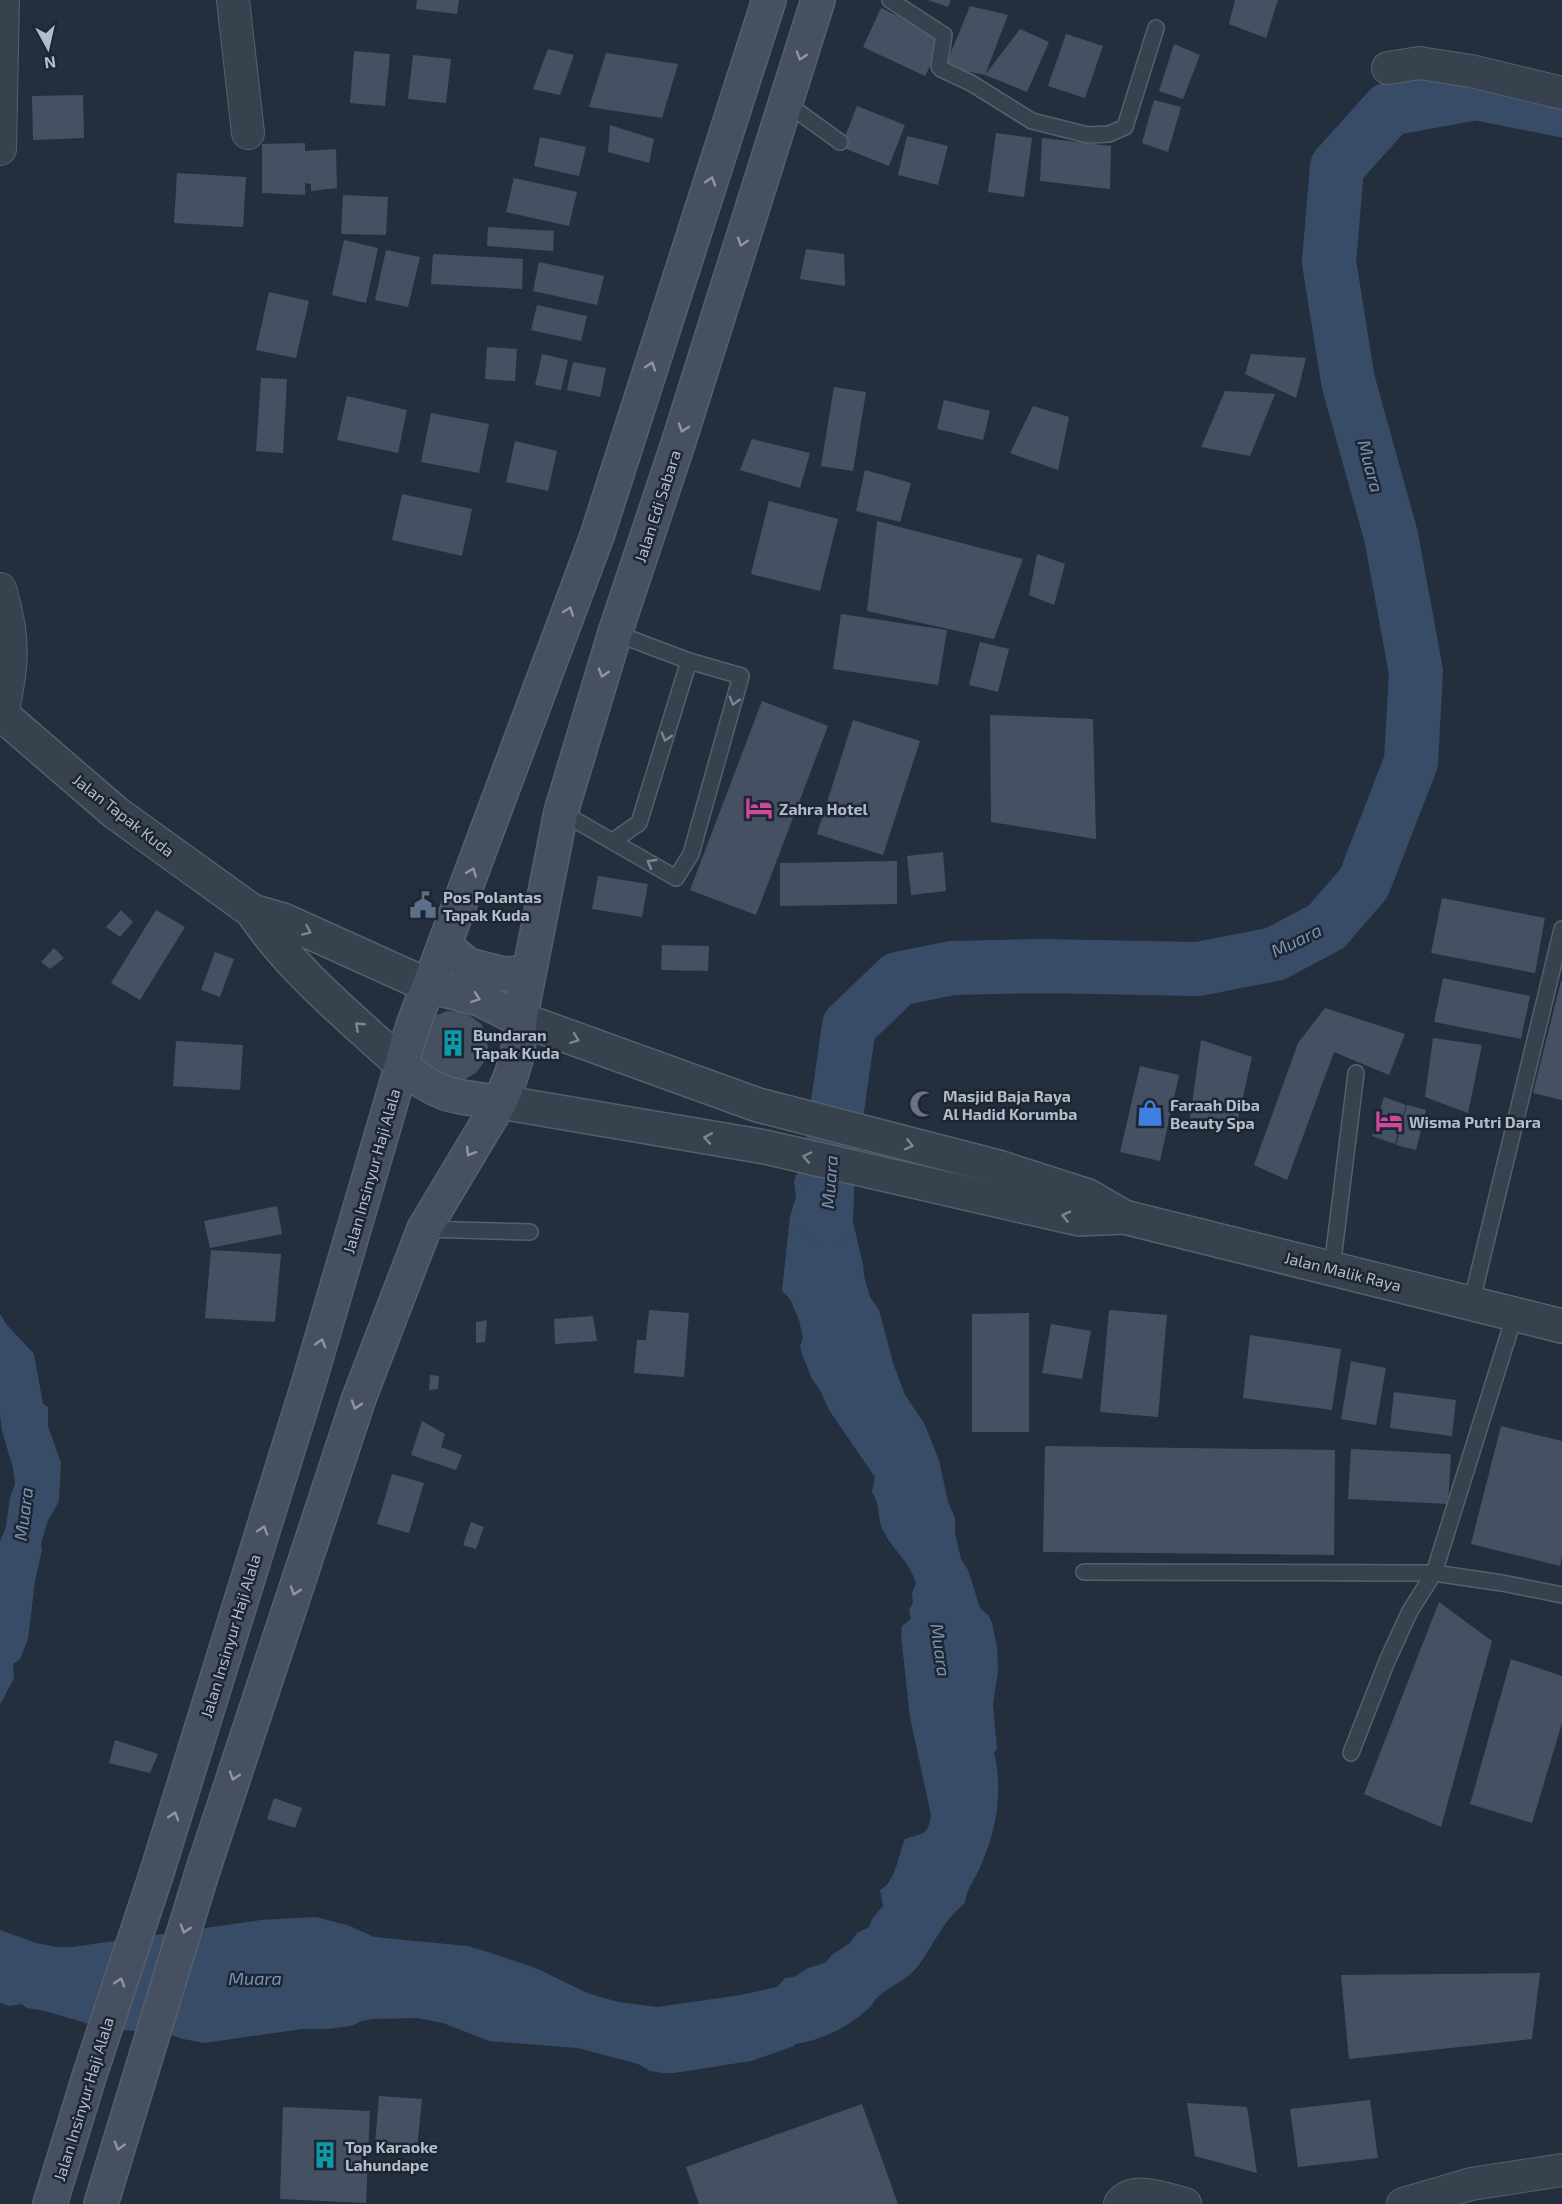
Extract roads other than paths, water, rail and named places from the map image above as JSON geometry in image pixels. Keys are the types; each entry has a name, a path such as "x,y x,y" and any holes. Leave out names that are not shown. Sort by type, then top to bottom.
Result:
{"main road":[{"path":"500,1102 447,1094 419,1081 402,1065 408,1038 416,1013 445,946 597,536 769,0"},
{"name":"Jalan Edi Sabara","path":"520,1019 561,812 615,633 818,0"},
{"path":"445,946 468,965 503,974 530,973"},
{"path":"101,2204 202,1873 359,1398 423,1229 500,1102 518,1052 520,1019 479,999 429,986"},
{"name":"Jalan Insinyur Haji Alala","path":"50,2204 89,2077 157,1872 309,1382 402,1065"}],"street":[{"path":"0,149 3,0"},
{"path":"233,0 248,133"},
{"path":"1388,68 1419,63 1471,71 1562,93"},
{"path":"0,589 9,620 12,656 11,673 1,713"},
{"name":"Jalan Tapak Kuda","path":"1,713 116,813 252,911 283,920 429,986"},
{"name":"Jalan Tapak Kuda","path":"252,911 270,939 402,1065"},
{"path":"520,1019 758,1105 998,1167 1077,1192 1124,1217"},
{"path":"500,1102 765,1148 1079,1219 1124,1217"},
{"name":"Jalan Malik Raya","path":"1124,1217 1562,1326"},
{"path":"1403,2204 1471,2184 1562,2170"},
{"path":"1120,2204 1130,2195 1147,2195 1185,2204"}],"lane":[{"path":"890,0 945,35 939,66 941,69 970,83 1032,121 1088,135 1110,134 1125,126 1156,28"},
{"path":"786,104 840,142"},
{"path":"561,812 676,878 691,854 741,676 689,661 615,633"},
{"path":"613,841 639,823 689,661"},
{"path":"1471,1304 1562,929"},
{"path":"1332,1268 1356,1073"},
{"path":"423,1229 530,1232"},
{"path":"1351,1753 1387,1661 1410,1611 1434,1573 1515,1314"},
{"path":"1084,1572 1434,1573 1562,1595"}],"water":[{"name":"Muara","path":"801,1170 845,1179 845,1189 870,1297 879,1310 893,1363 905,1395 924,1423 939,1460 948,1502 955,1518 955,1533 961,1559 968,1570 980,1608 988,1615 992,1623 997,1647 998,1671 993,1704 997,1749 994,1752 998,1781 995,1824 987,1851 967,1893 965,1903 944,1926 914,1971 883,1993 853,2021 835,2032 751,2061 674,2073 650,2071 638,2064 578,2048 489,2041 443,2023 417,2018 373,2019 351,2026 302,2029 204,2043 162,2032 120,2030 93,2025 27,2008 21,2004 10,2006 0,2003 0,1930 36,1943 72,1947 261,1920 316,1917 350,1926 374,1937 467,1946 538,1969 587,1993 618,2002 657,2007 741,1995 777,1987 785,1978 794,1977 808,1968 825,1963 832,1955 850,1943 857,1933 869,1927 872,1919 883,1906 880,1890 893,1875 905,1839 924,1833 931,1815 910,1717 901,1635 902,1626 911,1619 909,1610 913,1603 912,1593 916,1583 880,1522 877,1503 872,1492 875,1477 829,1410 812,1379 800,1346 803,1338 799,1320 790,1299 782,1291 790,1216 796,1197 794,1181"},
{"name":"Muara","path":"0,1314 6,1324 34,1354 43,1404 48,1407 48,1426 61,1463 59,1501 48,1520 41,1544 42,1550 35,1581 28,1639 20,1659 13,1664 14,1678 0,1705 0,1541 6,1527 10,1498 15,1484 0,1414"}],"waterway":[{"name":"Muara","path":"826,1218 828,1172 849,1026 898,979 952,968 1041,966 1198,969 1275,954 1326,927 1364,883 1411,762 1416,672 1391,536 1348,381 1329,262 1337,167 1389,109 1476,93 1562,110"}],"place":[{"name":"Zahra Hotel","path":"759,808"},
{"name":"Pos Polantas Tapak Kuda","path":"423,905"},
{"name":"Bundaran Tapak Kuda","path":"453,1043"},
{"name":"Masjid Baja Raya Al Hadid Korumba","path":"923,1104"},
{"name":"Faraah Diba Beauty Spa","path":"1150,1113"},
{"name":"Wisma Putri Dara","path":"1389,1121"},
{"name":"Top Karaoke Lahundape","path":"325,2155"}]}
